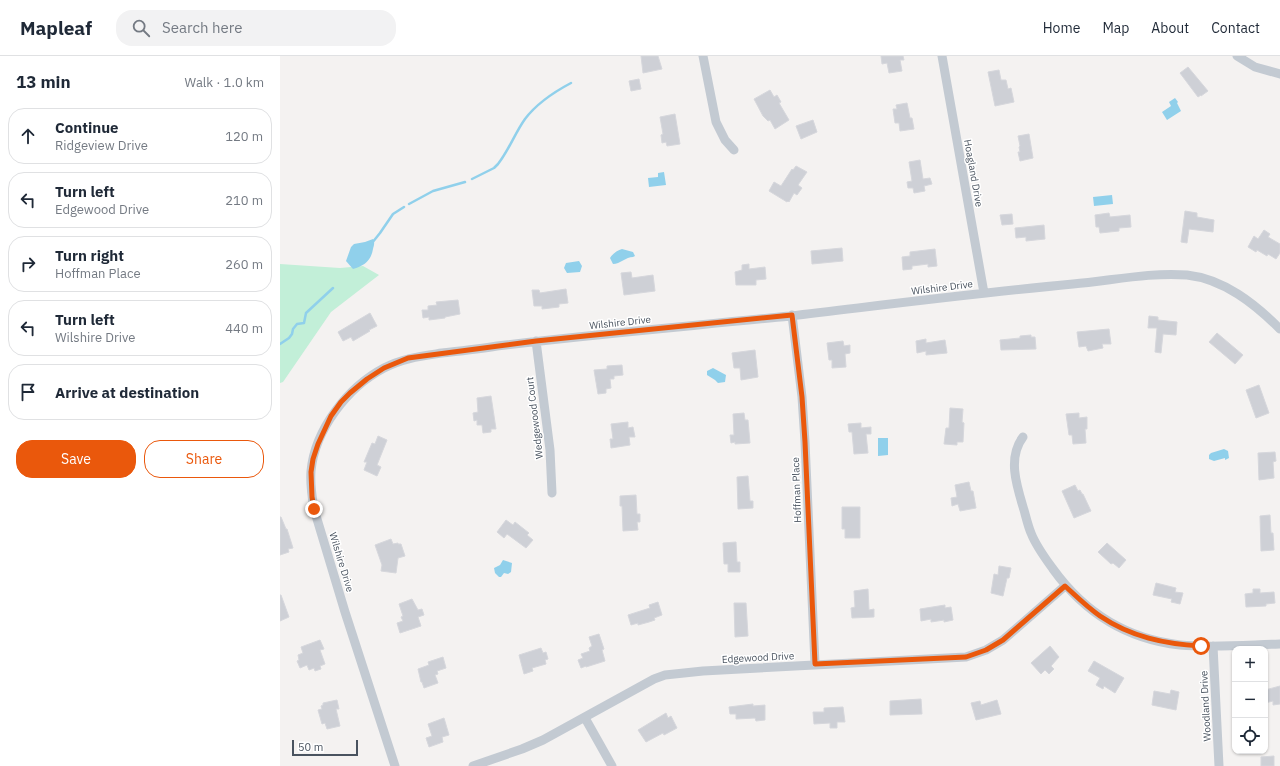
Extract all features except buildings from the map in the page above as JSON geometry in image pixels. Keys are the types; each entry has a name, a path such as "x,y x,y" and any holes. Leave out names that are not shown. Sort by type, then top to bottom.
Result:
{"street":[{"path":"703,56 716,122 725,140 734,150"},
{"name":"Hoagland Drive","path":"942,56 984,293"},
{"path":"1237,56 1255,67 1280,74"},
{"name":"Wilshire Drive","path":"395,766 345,612 314,509 311,472 318,444 331,416 341,402 367,379 384,368 408,358 536,341 792,315 1087,283 1127,277 1188,276 1202,278 1230,289 1252,303 1265,313 1280,329"},
{"name":"Hoffman Place","path":"792,315 802,397 805,442 815,664"},
{"name":"Wedgewood Court","path":"536,341 550,450 552,493"},
{"path":"1023,437 1015,451 1014,459 1017,487 1031,533 1043,556 1065,586 1099,616 1121,629 1164,642 1213,646 1280,644"},
{"name":"Edgewood Drive","path":"473,766 522,749 585,718 654,679 665,675 702,671 966,657 973,655 986,650 1003,640 1065,586"},
{"name":"Woodland Drive","path":"1213,646 1219,766"},
{"path":"585,718 612,766"}],"green space":[{"path":"280,264 340,268 363,266 379,275 331,312 283,382 280,383"}],"water":[{"path":"1175,98 1181,111 1167,120 1162,112 1171,106 1169,102"},
{"path":"664,172 666,185 649,187 648,178 658,177 658,173"},
{"path":"1112,195 1113,204 1094,206 1093,197"},
{"path":"373,239 374,245 369,260 364,265 353,269 346,261 351,247 354,244"},
{"path":"622,249 633,252 635,256 613,264 610,258 615,252"},
{"path":"579,261 582,266 580,272 567,273 564,268 566,263"},
{"path":"713,368 726,375 725,382 718,383 707,375 707,371"},
{"path":"878,438 888,438 888,455 878,456"},
{"path":"1224,449 1228,451 1229,458 1214,461 1209,459 1209,455 1211,453"},
{"path":"503,560 512,563 511,572 508,574 504,573 501,577 499,577 495,573 494,568 500,565"}],"waterway":[{"path":"472,179 494,168 502,159 521,124 530,113 546,98 571,83"},
{"path":"409,204 433,191 465,182"},
{"path":"372,243 393,214 404,207"},
{"path":"280,344 289,338 297,324 304,323 306,313 333,288"}],"route":[{"path":"314,509 311,472 313,459 331,416 341,402 367,379 384,368 408,358 536,341 792,315 802,397 805,442 815,664 966,657 986,650 1003,640 1065,586 1099,616 1121,629 1158,641 1201,646"}]}
